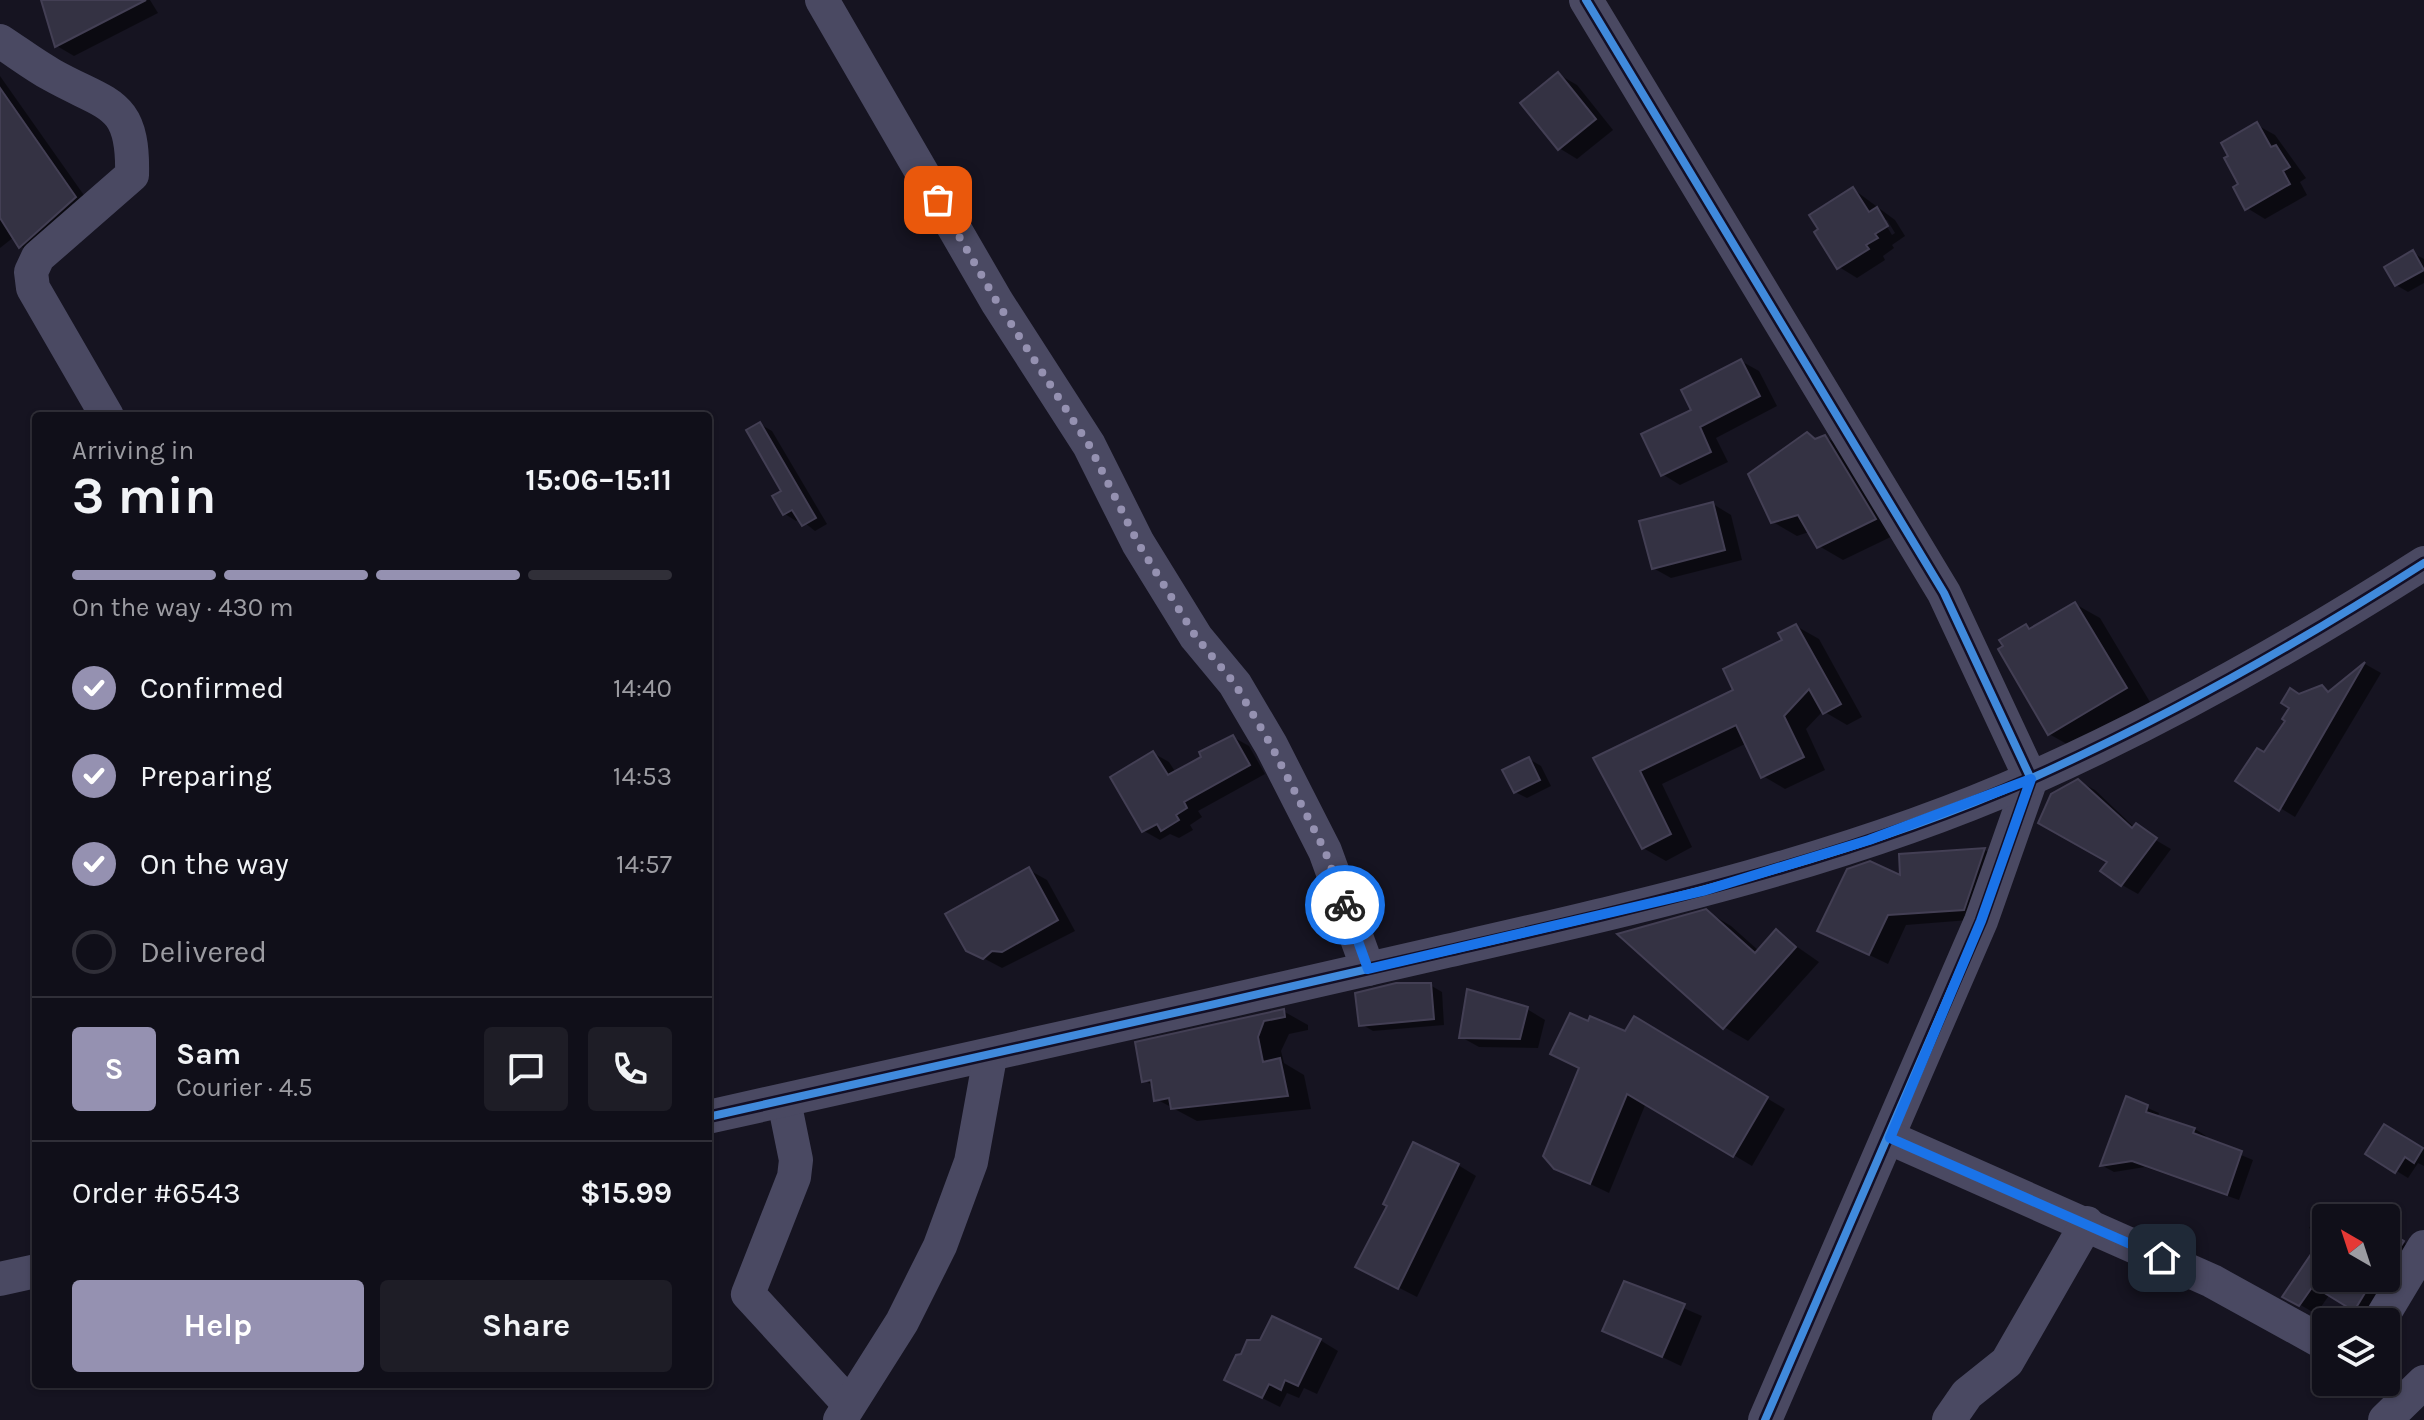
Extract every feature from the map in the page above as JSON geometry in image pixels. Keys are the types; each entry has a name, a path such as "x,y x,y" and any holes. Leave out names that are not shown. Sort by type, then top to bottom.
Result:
{"street":[{"path":"822,0 997,302 1089,445 1138,543 1196,637 1235,684 1271,745 1325,851 1368,969"},
{"path":"1586,0 1944,593 2031,779 1981,921 1890,1138 1765,1420"},
{"path":"0,41 54,76 89,90 112,105 132,140 132,175 38,257 31,272 33,288 105,412"},
{"path":"712,1116 990,1057 1717,887 1869,840 2031,779 2222,683 2424,563"},
{"path":"784,1101 796,1160 794,1177 748,1294 844,1412 902,1322 940,1246 971,1162 990,1057"},
{"path":"1890,1138 2212,1281 2312,1336"},
{"path":"1949,1420 1967,1394 2007,1362 2087,1223"},
{"path":"2387,1308 2424,1247"},
{"path":"0,1279 32,1272"},
{"path":"2385,1420 2424,1382"}],"building":[{"path":"41,0 146,0 55,47"},
{"path":"1558,72 1596,119 1558,150 1520,103"},
{"path":"0,88 76,197 19,248 0,218"},
{"path":"2257,122 2271,147 2276,145 2290,167 2283,171 2290,184 2245,210 2233,187 2238,184 2224,158 2228,156 2221,143"},
{"path":"1853,187 1869,212 1877,207 1888,226 1875,234 1878,238 1866,245 1869,249 1837,269 1814,232 1818,229 1809,215"},
{"path":"2413,250 2424,270 2395,286 2384,267"},
{"path":"1741,359 1760,396 1700,427 1711,452 1661,476 1641,434 1691,410 1681,390"},
{"path":"760,422 816,518 802,526 792,510 783,515 772,496 781,491 746,430"},
{"path":"1807,432 1815,439 1825,435 1876,519 1817,548 1798,515 1771,523 1748,474"},
{"path":"1713,502 1725,550 1652,569 1639,521"},
{"path":"2075,602 2127,688 2048,735 1998,649 2003,646 1999,640 2026,624 2029,629"},
{"path":"1796,624 1841,704 1823,714 1809,689 1784,716 1804,757 1761,778 1736,725 1640,771 1671,834 1642,849 1593,758 1733,690 1723,669 1782,640 1778,633"},
{"path":"2365,662 2279,811 2235,781 2257,748 2264,752 2285,721 2282,719 2289,708 2281,703 2290,688 2299,694 2322,685 2328,692"},
{"path":"1233,735 1250,765 1184,802 1187,808 1176,815 1179,820 1161,831 1157,824 1142,832 1110,777 1153,751 1168,775 1201,757 1199,752"},
{"path":"1529,757 1540,780 1514,793 1502,770"},
{"path":"2078,779 2132,828 2136,823 2157,838 2121,886 2100,871 2107,862 2038,823 2051,794"},
{"path":"1985,848 1964,910 1888,915 1869,955 1817,931 1847,869 1870,861 1900,875 1899,854"},
{"path":"1029,867 1058,920 1002,952 992,951 983,959 966,951 945,914"},
{"path":"1706,909 1755,953 1776,929 1796,947 1723,1029 1617,934"},
{"path":"1396,983 1431,983 1434,1019 1359,1026 1355,993"},
{"path":"1467,989 1528,1007 1520,1039 1459,1038"},
{"path":"1284,1009 1285,1017 1264,1021 1258,1037 1263,1062 1280,1058 1288,1096 1171,1109 1169,1098 1154,1101 1151,1080 1142,1082 1135,1042"},
{"path":"1570,1013 1588,1021 1590,1016 1625,1031 1634,1016 1768,1097 1733,1157 1627,1094 1590,1184 1554,1169 1543,1156 1579,1068 1550,1054"},
{"path":"2126,1096 2148,1105 2146,1112 2195,1128 2193,1133 2242,1151 2227,1195 2132,1161 2100,1166"},
{"path":"2384,1124 2423,1148 2414,1163 2405,1157 2395,1173 2365,1154"},
{"path":"1413,1142 1459,1164 1398,1289 1355,1267 1387,1206 1383,1204"},
{"path":"2312,1253 2312,1287 2299,1306 2282,1297"},
{"path":"1624,1281 1685,1304 1662,1357 1602,1331"},
{"path":"2323,1292 2366,1292 2356,1308 2349,1308"},
{"path":"1272,1316 1321,1339 1298,1386 1285,1380 1281,1390 1269,1384 1262,1398 1224,1380 1247,1340 1260,1340"}],"cycle path":[{"path":"1586,0 1944,593 2031,779 1981,921 1765,1420"},
{"path":"712,1116 1589,918 1814,858 1960,808 2083,755 2232,678 2424,563"}],"way so far":[{"path":"938,200 997,302 1089,445 1138,543 1196,637 1235,684 1271,745 1325,851 1345,905"}],"route":[{"path":"1345,905 1368,969 1703,891 1869,840 2031,779 1981,921 1890,1138 2162,1258"}]}
